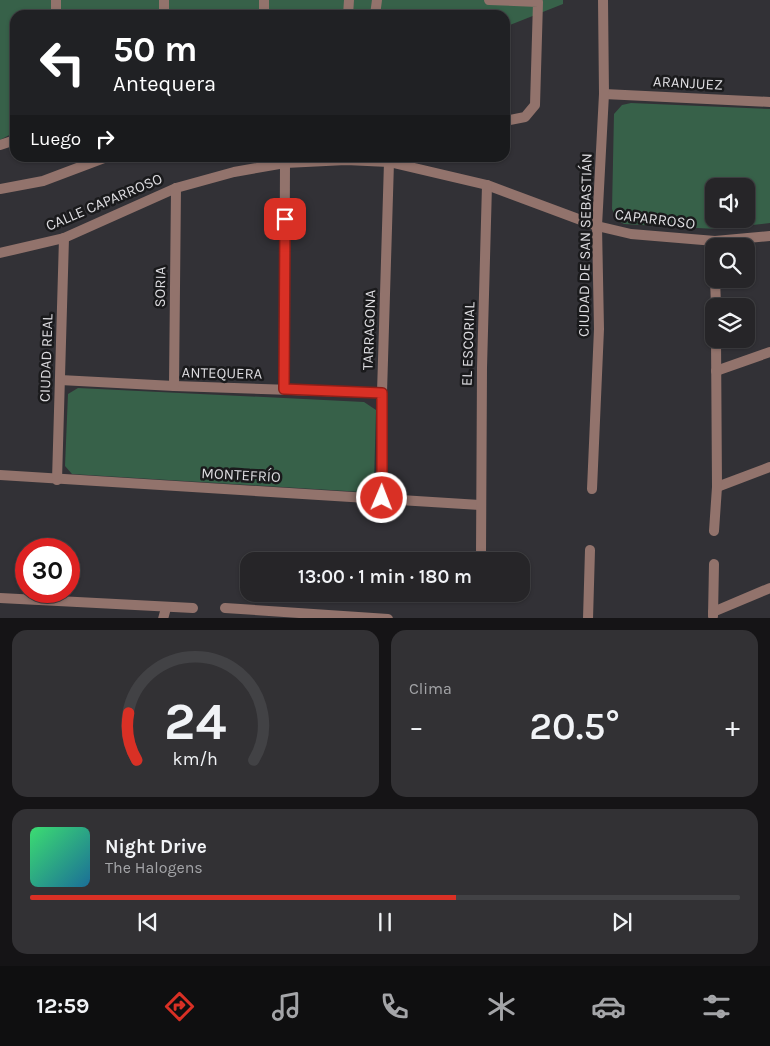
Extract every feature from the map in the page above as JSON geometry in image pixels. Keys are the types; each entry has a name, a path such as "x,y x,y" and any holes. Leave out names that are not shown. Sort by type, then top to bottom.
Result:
{"street":[{"path":"489,0 538,2 535,105 525,117 510,120"},
{"name":"CIUDAD DE SAN SEBASTIÁN","path":"592,490 599,329 597,226 604,94 603,0"},
{"name":"ARANJUEZ","path":"604,94 770,102"},
{"path":"0,189 42,180 93,162"},
{"path":"284,389 285,162"},
{"name":"CALLE CAPARROSO","path":"0,253 64,238 176,188 234,172 285,162"},
{"name":"CALLE CAPARROSO","path":"389,162 488,185 597,226"},
{"name":"TARRAGONA","path":"382,498 382,393 389,162"},
{"name":"EL ESCORIAL","path":"481,552 480,505 488,185"},
{"name":"SORIA","path":"174,386 176,188"},
{"name":"CAPARROSO","path":"597,226 658,238 705,243"},
{"name":"CAPARROSO","path":"755,238 770,236"},
{"name":"CIUDAD REAL","path":"57,480 64,238"},
{"path":"714,531 717,487 716,348"},
{"path":"716,371 770,352"},
{"name":"ANTEQUERA","path":"60,380 382,393"},
{"path":"717,487 770,467"},
{"name":"MONTEFRÍO","path":"0,475 480,505"},
{"path":"588,618 590,550"},
{"path":"714,564 713,615 770,588"},
{"path":"0,598 193,608"},
{"path":"163,618 166,608"},
{"path":"225,608 262,615 381,618"}],"green space":[{"path":"0,0 563,0 563,4 510,25 510,10 10,10 10,135 0,140"},
{"path":"631,103 770,109 770,223 755,225 755,178 705,178 705,228 725,228 716,229 624,224 617,220 612,209 614,114 622,105"},
{"path":"78,388 364,402 376,410 374,483 362,492 72,474 65,466 68,394"}],"route":[{"path":"285,219 284,389 382,393 382,498"}]}
